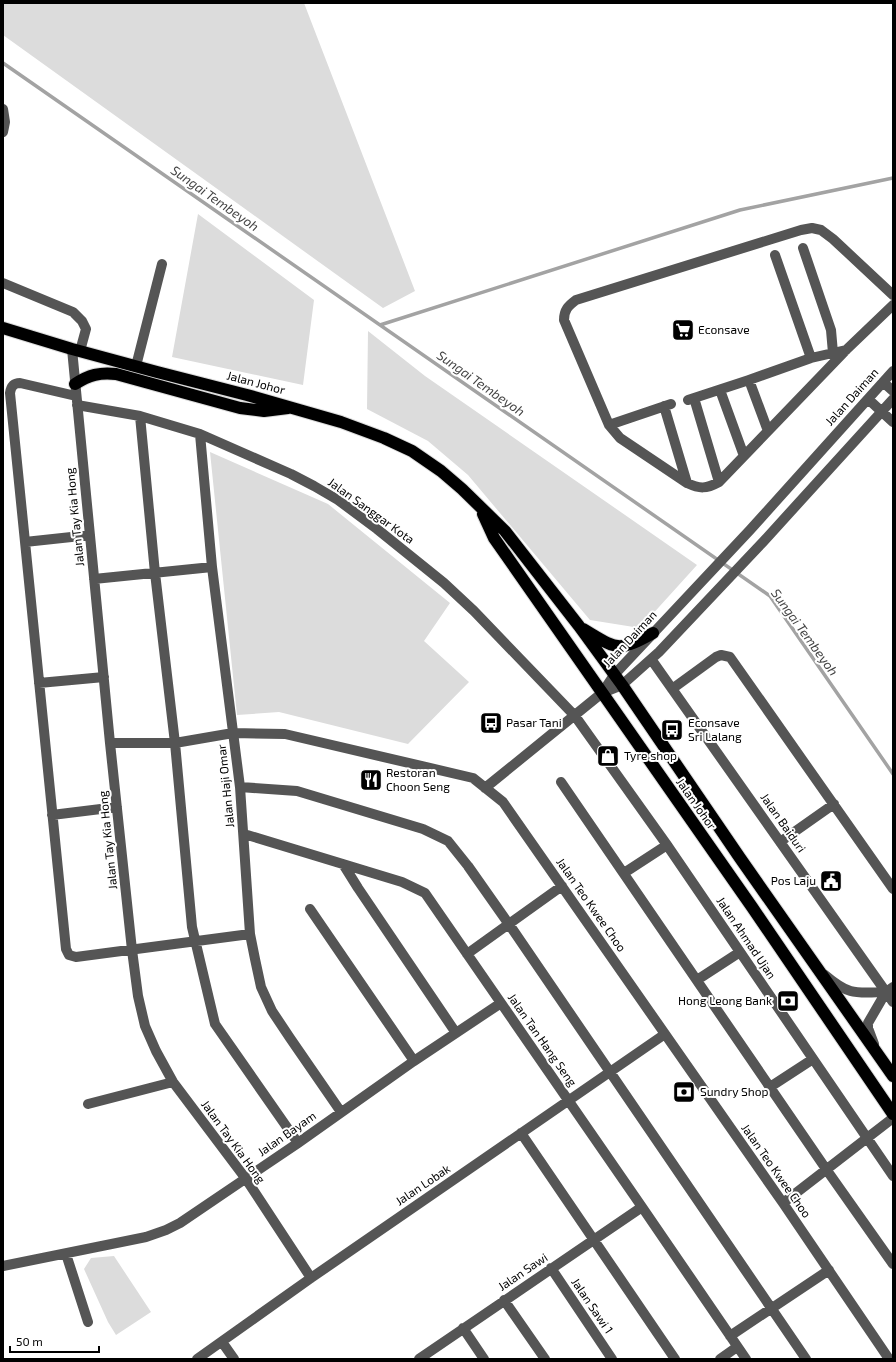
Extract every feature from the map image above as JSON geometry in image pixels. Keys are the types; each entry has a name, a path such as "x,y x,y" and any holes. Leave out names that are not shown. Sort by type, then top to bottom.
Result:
{"highway":[{"name":"Jalan Johor","path":"3,328 76,350 341,422 384,438 412,451 441,471 462,489 505,531 579,626 622,685 740,858 893,1076"},
{"path":"76,395 85,378 106,372 240,408 264,411 293,408"},
{"name":"Jalan Johor","path":"480,508 494,538 752,907 893,1114"},
{"path":"579,626 616,647 633,645 653,634"}],"street":[{"path":"3,109 5,122 3,132"},
{"path":"893,295 833,239 821,230 812,228 801,230 576,300 569,305 564,312 564,320 609,425 620,438 687,483 698,488 710,487 719,482 846,350 893,305"},
{"path":"803,248 831,330 833,353"},
{"path":"775,255 811,358"},
{"path":"136,366 162,264"},
{"path":"3,283 73,312 82,321 86,329 76,350"},
{"name":"Jalan Tay Kia Hong","path":"76,350 76,395 110,743 132,950 138,996 145,1026 156,1051 173,1082 246,1179 311,1278"},
{"path":"719,482 691,399 811,358 846,350"},
{"name":"Jalan Daiman","path":"602,693 614,675 750,530 893,371"},
{"path":"749,380 768,432"},
{"path":"882,382 893,391"},
{"name":"Jalan Sanggar Kota","path":"25,542 10,389 16,383 76,395 200,434 291,474 314,486 343,504 444,583 474,611 576,716"},
{"path":"720,390 744,456"},
{"path":"868,399 893,422"},
{"path":"485,788 576,716 602,693 622,685 651,659 763,542 893,399"},
{"path":"609,425 668,405 687,483"},
{"path":"140,416 155,573 175,743 194,942 215,1024 298,1143"},
{"name":"Jalan Haji Omar","path":"200,434 212,567 240,787 250,934 261,988 272,1011 341,1112"},
{"path":"90,535 25,542 67,952 69,955 76,957 250,934"},
{"path":"94,579 212,567"},
{"path":"672,689 716,657 721,655 730,657 893,889"},
{"name":"Jalan Baiduri","path":"651,659 780,842 889,989 893,1002"},
{"path":"39,683 104,677"},
{"name":"Jalan Ahmad Ujan","path":"576,716 667,845 893,1176"},
{"name":"Jalan Teo Kwee Choo","path":"110,743 175,743 233,733 285,734 473,778 503,802 891,1359"},
{"path":"561,782 770,1088 893,1264"},
{"path":"240,787 297,791 423,829 448,841 468,866 509,924 806,1359"},
{"path":"780,842 834,804"},
{"path":"52,814 117,807"},
{"name":"Jalan Tan Hang Seng","path":"244,834 402,882 425,893 746,1359"},
{"path":"624,873 667,845"},
{"path":"343,864 456,1033"},
{"path":"467,954 562,886"},
{"path":"310,908 414,1061"},
{"path":"697,980 740,952"},
{"path":"817,968 837,985 850,992 858,993 889,989"},
{"path":"876,1052 868,1028 868,1023 889,989"},
{"name":"Jalan Bayam","path":"3,1266 146,1237 180,1223 298,1143 414,1061 501,1003"},
{"name":"Jalan Lobak","path":"197,1359 311,1278 665,1034"},
{"path":"770,1088 813,1059"},
{"path":"88,1104 173,1082"},
{"path":"782,1203 893,1118"},
{"path":"521,1133 676,1359"},
{"name":"Jalan Sawi","path":"419,1359 642,1207"},
{"path":"66,1254 88,1322"},
{"name":"Jalan Sawi 1","path":"551,1268 612,1359"},
{"path":"730,1336 829,1270"},
{"path":"504,1300 545,1359"},
{"path":"463,1328 484,1359"},
{"path":"222,1342 234,1359"},
{"path":"720,1359 737,1347"}],"shaded area":[{"path":"3,3 304,3 415,291 383,308 3,35"},
{"path":"198,214 314,300 303,385 172,357"},
{"path":"368,331 425,376 697,565 640,628 590,620 468,475 428,441 367,409"},
{"path":"210,452 328,504 450,603 424,641 469,682 408,744 279,712 237,715"},
{"path":"114,1256 151,1312 116,1335 108,1322 84,1269 91,1258"}],"waterway":[{"name":"Sungai Tembeyoh","path":"3,63 770,596 893,774"},
{"path":"380,325 740,210 893,178"}],"place":[{"name":"Econsave","path":"683,330"},
{"name":"Pasar Tani","path":"491,723"},
{"name":"Econsave Sri Lalang","path":"672,730"},
{"name":"Tyre shop","path":"608,756"},
{"name":"Restoran Choon Seng","path":"371,780"},
{"name":"Pos Laju","path":"831,881"},
{"name":"Hong Leong Bank","path":"788,1001"},
{"name":"Sundry Shop","path":"684,1092"}]}
